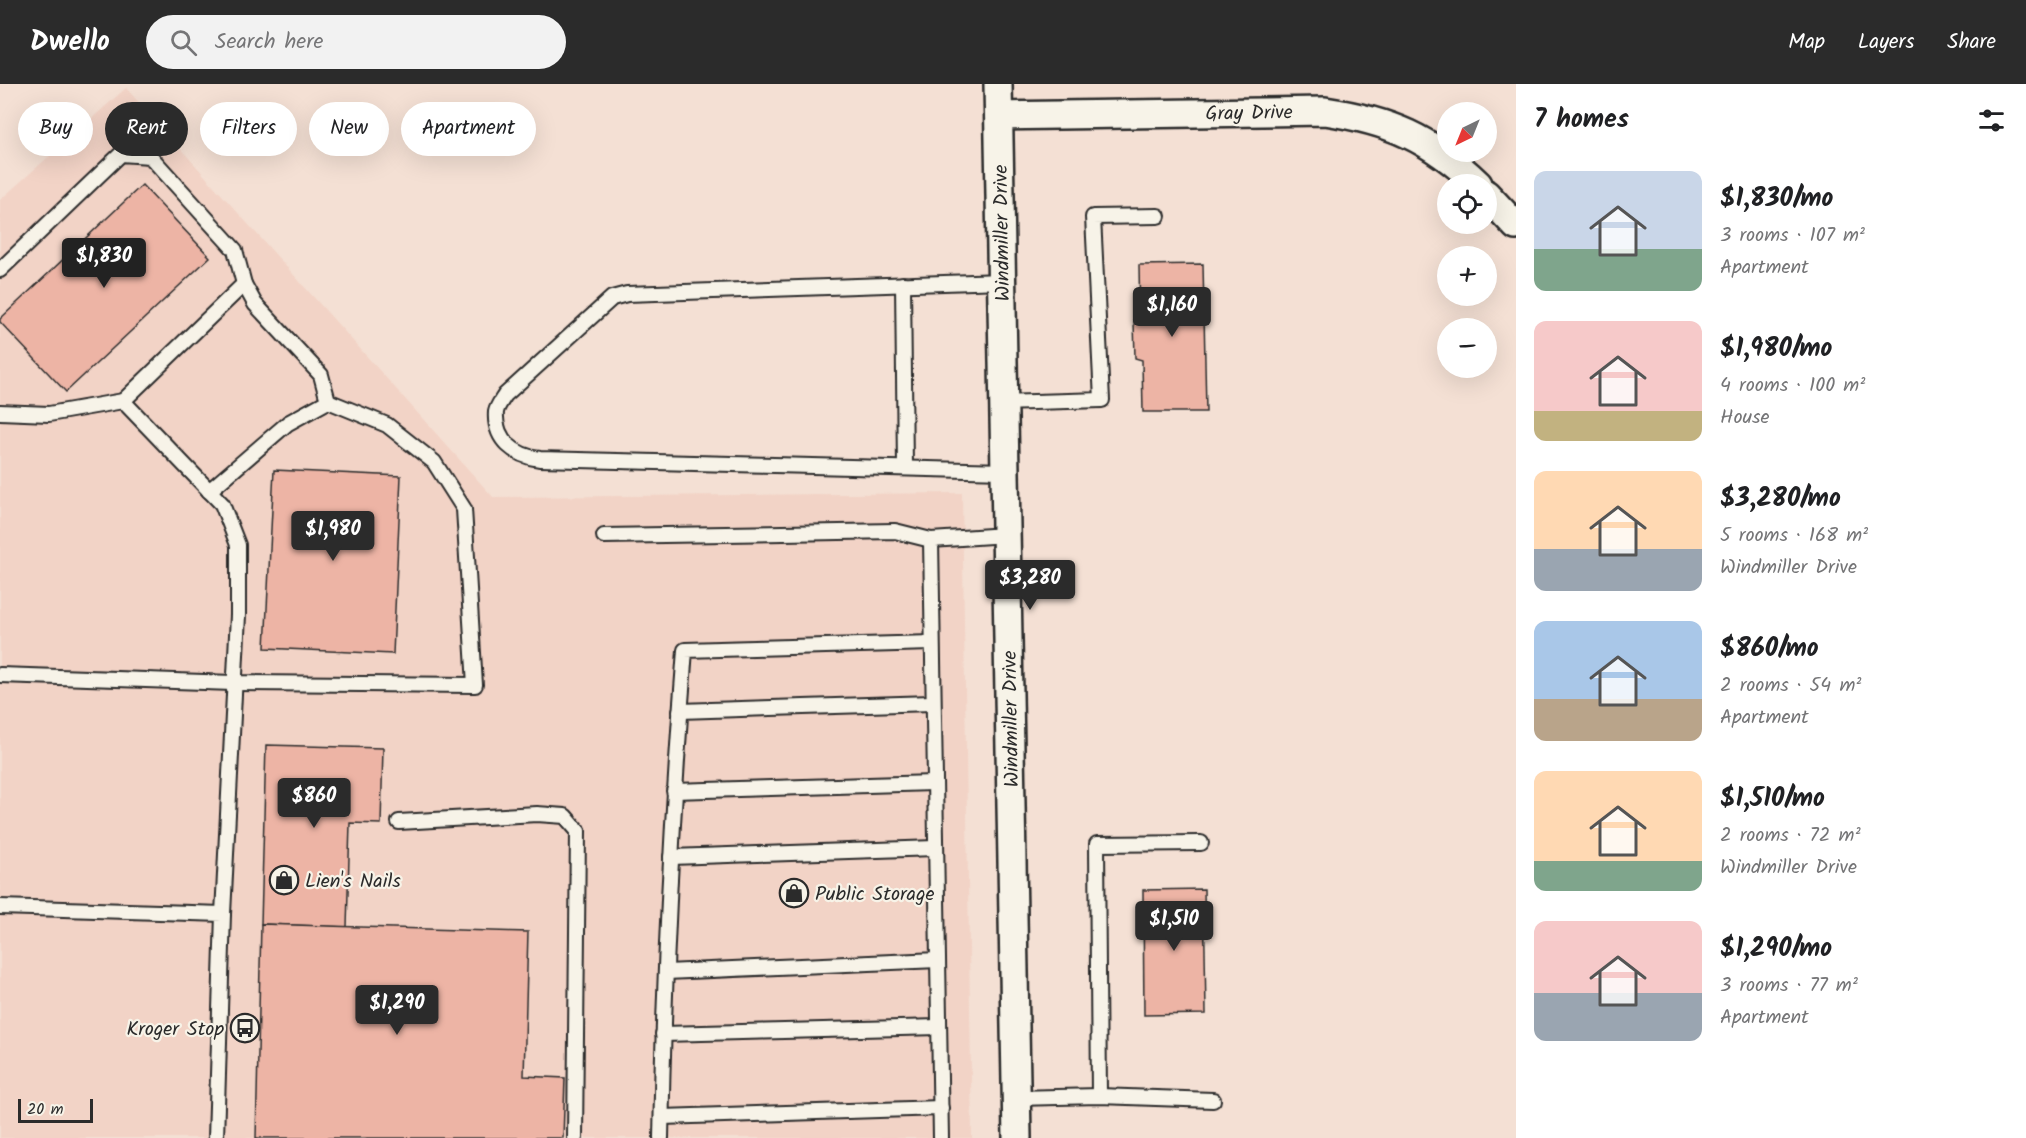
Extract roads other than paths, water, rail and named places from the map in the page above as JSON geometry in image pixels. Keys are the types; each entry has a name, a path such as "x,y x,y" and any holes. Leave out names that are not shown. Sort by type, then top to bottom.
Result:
{"street":[{"name":"Windmiller Drive","path":"998,84 1017,1138"},
{"name":"Gray Drive","path":"999,116 1325,111 1361,116 1396,128 1430,145 1467,174"},
{"path":"1497,206 1516,226"}],"lane":[{"path":"0,270 121,154 150,156 235,249 244,284 255,304 321,375 328,401"},
{"path":"1004,403 1102,400 1093,218 1158,216"},
{"path":"1002,281 627,294 612,298 504,394 496,410 501,438 513,451 524,457 532,458 1005,471"},
{"path":"0,412 49,414 123,401 244,284"},
{"path":"903,284 905,468"},
{"path":"123,401 222,504 238,545 238,615 223,914 216,1138"},
{"path":"209,491 288,423 328,401"},
{"path":"0,675 233,683 475,685 464,509 434,462 387,425 328,401"},
{"path":"604,536 895,531 931,540 1006,535"},
{"path":"931,540 933,783 941,1138"},
{"path":"661,1138 663,1034 674,791 685,650 932,644"},
{"path":"680,711 932,703"},
{"path":"674,791 933,783"},
{"path":"399,822 537,814 565,816 578,831 575,1138"},
{"path":"1099,1096 1097,844 1201,843"},
{"path":"671,857 935,848"},
{"path":"0,907 223,914"},
{"path":"666,972 938,960"},
{"path":"663,1034 939,1027"},
{"path":"1016,1098 1099,1096 1212,1100"},
{"path":"662,1117 941,1108"}],"place":[{"name":"Lien's Nails","path":"284,880"},
{"name":"Public Storage","path":"794,893"},
{"name":"Kroger Stop","path":"245,1028"}]}
